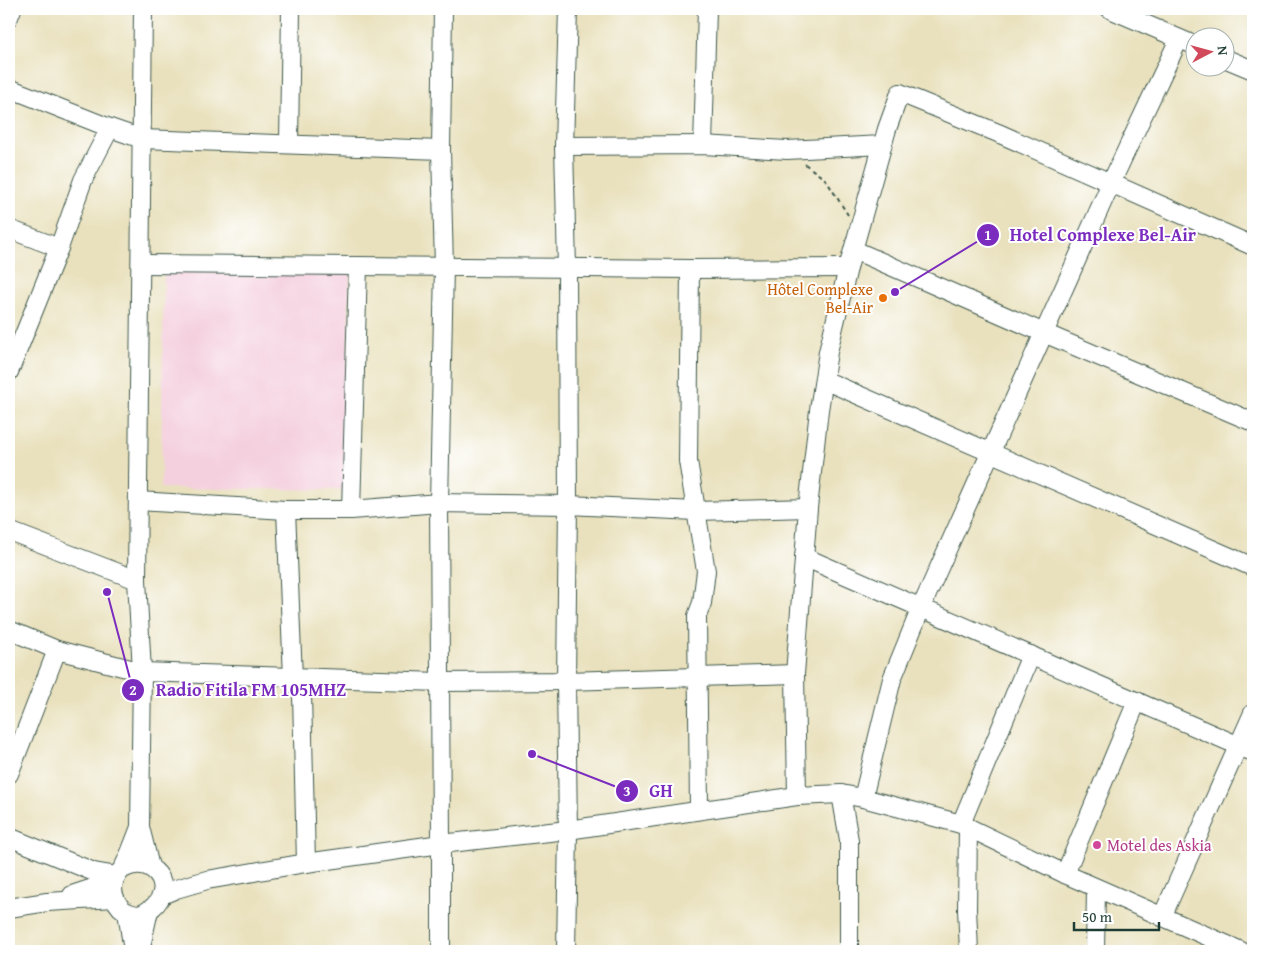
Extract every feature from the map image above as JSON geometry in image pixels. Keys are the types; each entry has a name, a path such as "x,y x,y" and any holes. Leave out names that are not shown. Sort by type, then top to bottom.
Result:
{"street":[{"path":"9,16 12,9"},
{"path":"140,827 117,881 120,907 127,912 139,915 150,910 160,901 162,896 162,882 153,869 140,827 142,672 138,580 138,501 143,9"},
{"path":"289,144 291,9"},
{"path":"441,951 438,503 444,267 441,150 443,9"},
{"path":"566,951 568,505 567,268 564,146 568,9"},
{"path":"703,146 707,9"},
{"path":"1110,9 1184,41"},
{"path":"863,798 892,679 921,608 1111,183 1184,48"},
{"path":"1234,62 1253,70"},
{"path":"9,88 142,139 441,150"},
{"path":"797,796 795,674 808,508 828,352 848,268 882,145 900,93 998,133 1253,246"},
{"path":"9,372 60,248 83,180 110,128"},
{"path":"564,146 703,146 787,150 882,145"},
{"path":"9,229 60,248"},
{"path":"854,250 1044,334 1253,422"},
{"path":"141,264 690,269 848,268"},
{"path":"350,510 358,266"},
{"path":"690,269 688,461 706,571 702,603 697,616 699,809"},
{"path":"824,380 1253,567"},
{"path":"138,501 286,510 350,510 438,503 568,505 696,511 808,508"},
{"path":"286,510 293,678 302,694 306,862"},
{"path":"9,531 138,580"},
{"path":"804,557 1246,749"},
{"path":"9,630 57,650 142,672 439,682 566,681 795,674"},
{"path":"9,774 57,650"},
{"path":"969,951 965,825 1031,655"},
{"path":"1065,874 1137,701"},
{"path":"1162,917 1246,749 1253,713"},
{"path":"841,794 849,840 849,951"},
{"path":"162,896 176,889 207,880 306,862 441,844 568,830 699,809 797,796 841,794 965,825 1065,874 1241,951"},
{"path":"9,837 117,881"},
{"path":"9,908 47,902 117,881 136,864 153,869 174,879 207,880"},
{"path":"1095,951 1096,888"},
{"path":"140,951 150,910"},
{"path":"127,912 133,951"}],"path":[{"path":"787,150 826,180 859,231"}],"shaded area":[{"path":"164,271 350,273 345,490 161,488"}],"place":[{"name":"Hotel Complexe Bel-Air","path":"895,292"},
{"name":"Hôtel Complexe Bel-Air","path":"883,298"},
{"name":"Radio Fitila FM 105MHZ","path":"107,592"},
{"name":"GH","path":"532,754"},
{"name":"Motel des Askia","path":"1097,845"}]}
